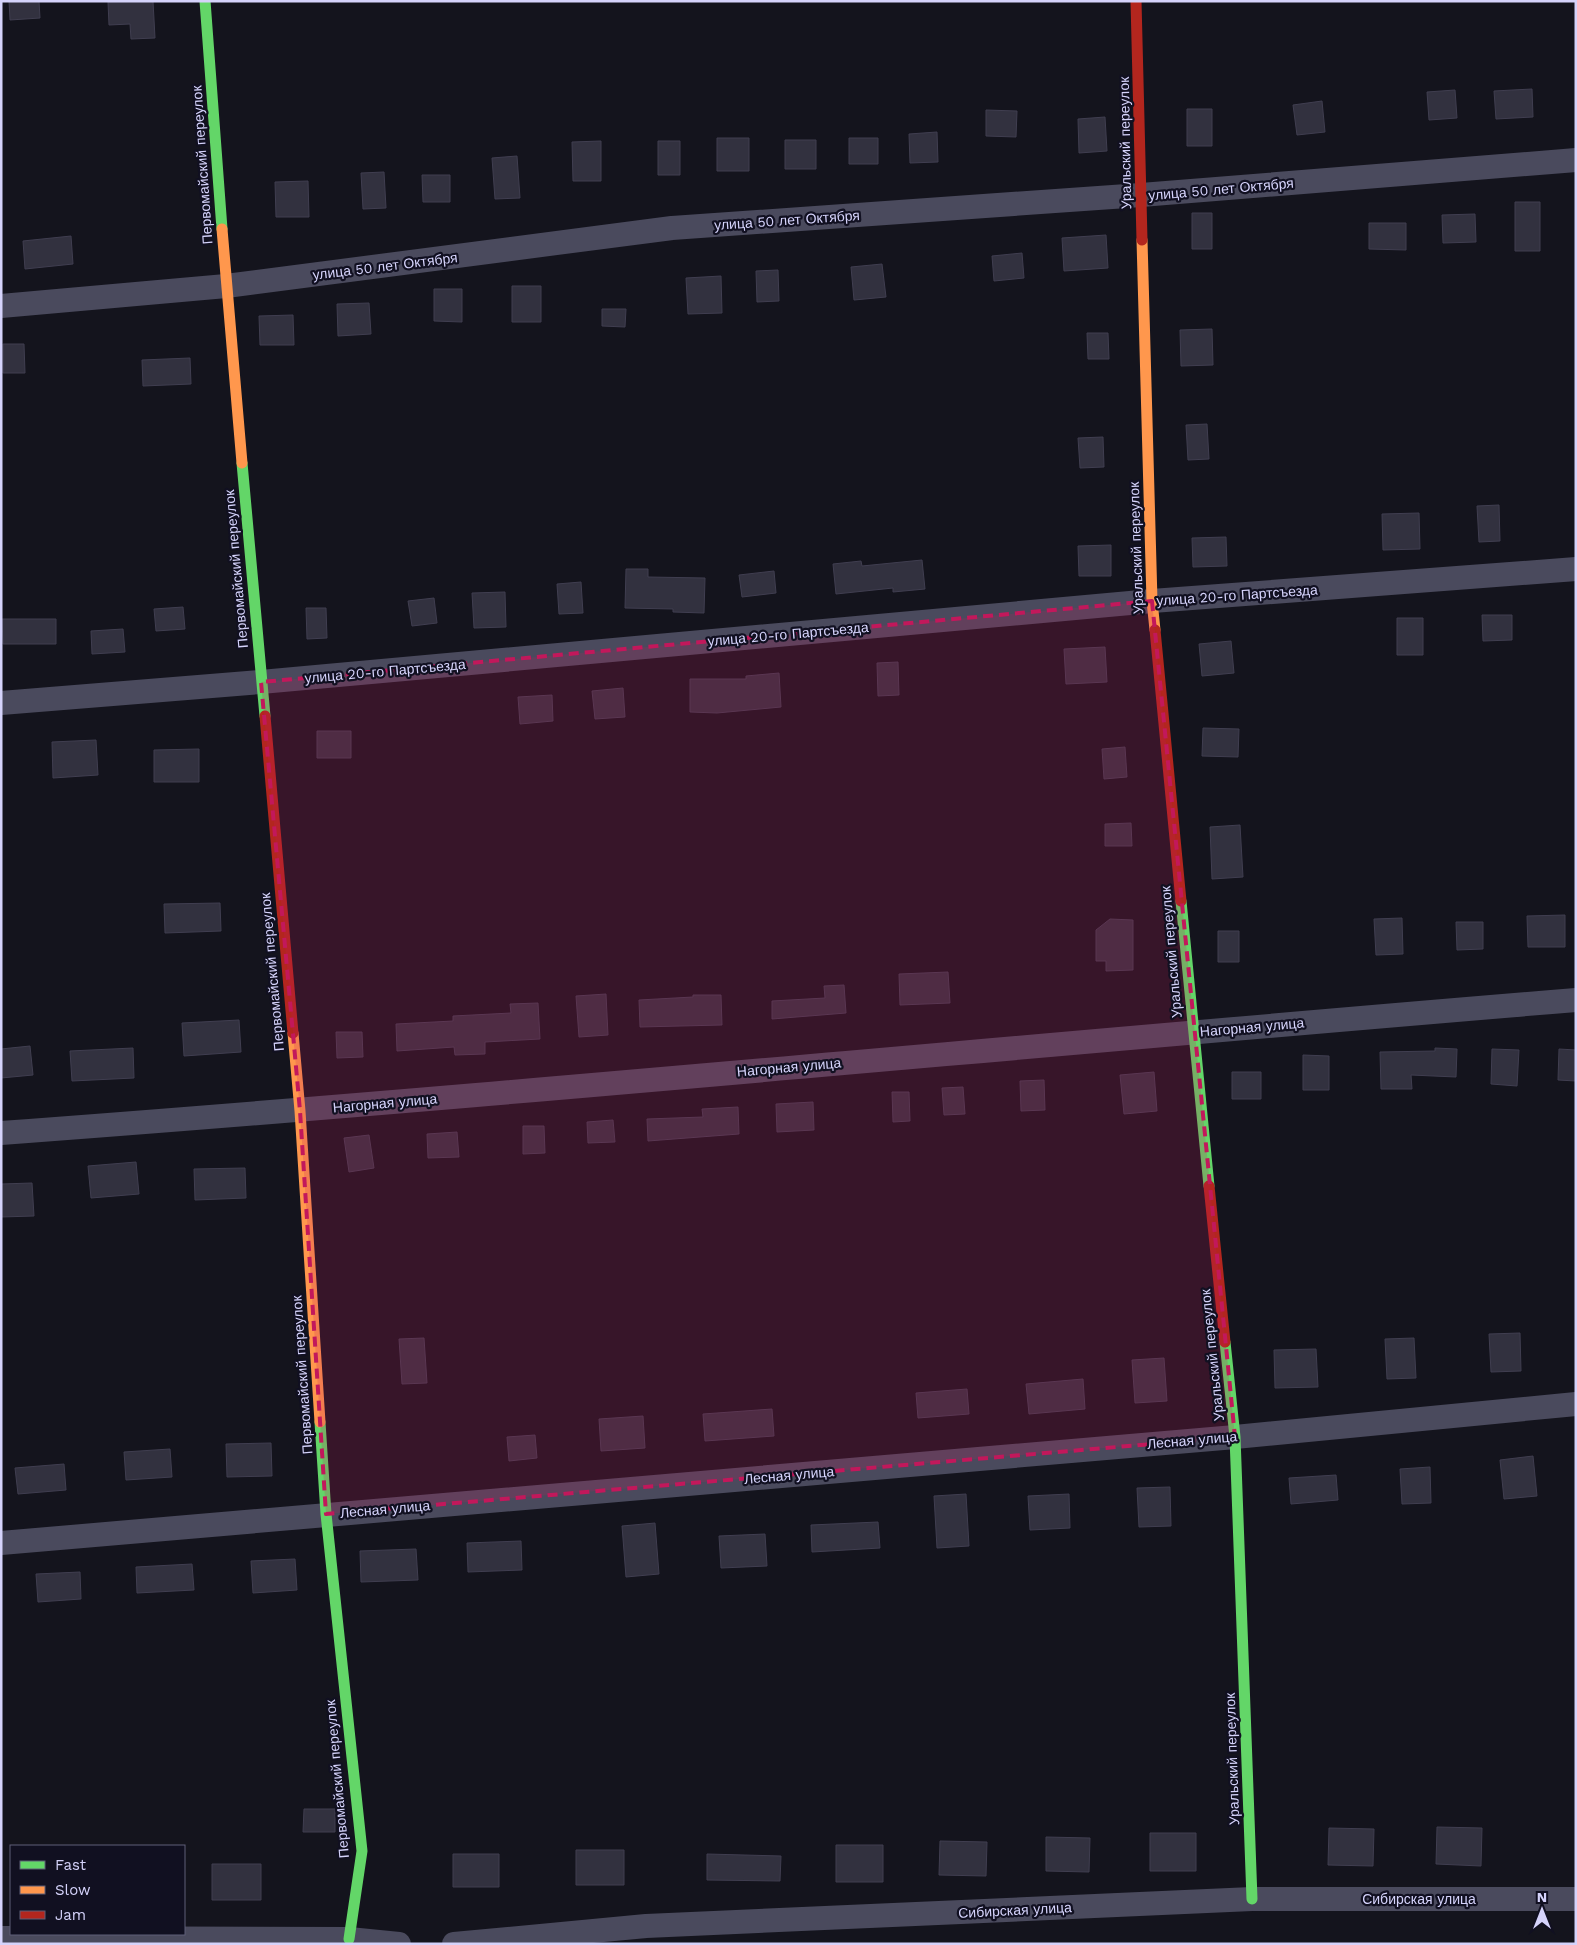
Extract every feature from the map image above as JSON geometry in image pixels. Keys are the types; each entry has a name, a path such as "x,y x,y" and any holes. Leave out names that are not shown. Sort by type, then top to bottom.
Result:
{"street":[{"name":"Первомайский переулок","path":"206,1 226,286 300,1111 326,1514 362,1851 348,1939"},
{"name":"Уральский переулок","path":"1136,1 1152,601 1193,1032 1235,1437 1252,1899"},
{"name":"улица 50 лет Октября","path":"1,306 226,286 672,228 1141,195 1576,160"},
{"name":"улица 20-го Партсъезда","path":"1,704 1152,601 1576,570"},
{"name":"Нагорная улица","path":"1,1133 300,1111 1576,1000"},
{"name":"Лесная улица","path":"1,1543 1235,1437 1576,1404"},
{"name":"Сибирская улица","path":"454,1944 646,1926 1252,1899 1576,1899"},
{"path":"1,1938 348,1939 399,1944"}],"highlighted area":[{"path":"1152,601 1235,1437 326,1514 300,1111 261,682"}],"building":[{"path":"9,1 39,1 40,18 10,20"},
{"path":"153,1 155,38 131,39 130,24 109,25 108,2"},
{"path":"1532,89 1533,117 1496,119 1494,91"},
{"path":"1455,90 1457,118 1429,120 1427,92"},
{"path":"1322,101 1325,132 1297,135 1293,105"},
{"path":"1187,109 1212,109 1212,146 1187,146"},
{"path":"986,110 1017,111 1016,137 986,136"},
{"path":"1105,117 1107,151 1079,153 1078,119"},
{"path":"937,132 938,162 910,163 909,134"},
{"path":"717,138 749,138 749,171 717,171"},
{"path":"849,138 878,138 878,164 849,164"},
{"path":"785,140 816,140 816,169 785,169"},
{"path":"601,141 601,181 573,181 572,142"},
{"path":"658,141 680,141 680,175 658,175"},
{"path":"517,156 520,198 495,199 492,158"},
{"path":"384,172 386,208 363,209 361,173"},
{"path":"422,175 450,175 450,202 423,202"},
{"path":"308,181 309,217 276,217 275,182"},
{"path":"1515,202 1540,202 1540,251 1515,251"},
{"path":"1192,213 1212,213 1212,249 1192,249"},
{"path":"1475,214 1476,242 1443,243 1442,215"},
{"path":"1369,223 1406,223 1406,250 1369,249"},
{"path":"1106,235 1108,268 1064,271 1062,238"},
{"path":"71,236 73,264 25,269 23,241"},
{"path":"1022,253 1024,278 994,281 992,256"},
{"path":"882,264 886,297 854,300 851,267"},
{"path":"778,270 779,301 757,302 756,271"},
{"path":"721,276 722,313 688,314 686,278"},
{"path":"512,286 541,286 541,322 512,322"},
{"path":"434,289 462,289 462,322 434,321"},
{"path":"369,303 371,334 338,336 337,304"},
{"path":"602,309 626,309 625,327 602,326"},
{"path":"293,315 294,345 260,345 259,316"},
{"path":"1212,329 1213,365 1181,366 1180,330"},
{"path":"1087,333 1108,333 1109,359 1088,359"},
{"path":"3,344 24,344 25,373 3,373"},
{"path":"190,358 191,384 143,386 142,360"},
{"path":"1207,424 1209,459 1188,460 1186,425"},
{"path":"1103,437 1104,467 1080,468 1078,438"},
{"path":"1499,505 1500,541 1479,542 1477,506"},
{"path":"1419,513 1420,549 1383,550 1382,514"},
{"path":"1226,537 1227,566 1193,567 1192,538"},
{"path":"1111,545 1111,576 1079,576 1078,546"},
{"path":"922,560 925,589 893,592 893,588 836,594 833,564 861,561 862,566"},
{"path":"626,569 648,569 648,577 705,578 704,613 673,612 673,609 625,608"},
{"path":"774,571 776,593 742,597 739,575"},
{"path":"581,582 583,613 559,614 557,584"},
{"path":"505,592 506,627 474,628 472,593"},
{"path":"434,598 437,623 412,626 408,601"},
{"path":"183,607 185,629 156,631 154,609"},
{"path":"306,608 326,608 327,638 307,639"},
{"path":"1482,615 1512,615 1512,640 1483,641"},
{"path":"1397,618 1423,618 1423,655 1397,655"},
{"path":"2,619 56,619 56,644 3,644"},
{"path":"123,629 125,652 92,654 91,631"},
{"path":"1231,641 1234,673 1202,676 1199,644"},
{"path":"1105,647 1107,682 1066,684 1064,649"},
{"path":"898,662 899,695 878,696 877,663"},
{"path":"779,673 781,707 717,713 690,712 690,679 746,679 746,676"},
{"path":"623,688 625,717 595,719 592,691"},
{"path":"552,695 553,721 520,724 518,697"},
{"path":"1203,728 1239,729 1238,757 1202,756"},
{"path":"317,731 351,731 351,758 317,758"},
{"path":"96,740 98,775 53,778 52,742"},
{"path":"1125,747 1127,777 1104,779 1102,749"},
{"path":"199,749 199,782 154,782 154,750"},
{"path":"1131,823 1132,846 1105,846 1105,824"},
{"path":"1240,825 1243,877 1212,879 1210,827"},
{"path":"220,903 221,931 165,933 164,904"},
{"path":"1565,915 1565,947 1528,947 1527,916"},
{"path":"1402,918 1403,954 1376,955 1374,919"},
{"path":"1110,919 1133,920 1133,970 1106,971 1106,961 1096,961 1096,930"},
{"path":"1456,922 1483,922 1483,949 1457,950"},
{"path":"1218,931 1239,931 1239,962 1218,962"},
{"path":"948,972 950,1003 900,1005 899,974"},
{"path":"844,985 846,1013 772,1019 772,1001 825,998 824,986"},
{"path":"606,994 608,1035 579,1037 576,996"},
{"path":"693,995 721,995 722,1025 640,1027 639,1000 693,997"},
{"path":"538,1003 540,1039 485,1042 485,1054 455,1055 454,1047 397,1051 396,1024 453,1021 453,1016 511,1013 510,1004"},
{"path":"239,1020 241,1052 184,1056 182,1023"},
{"path":"336,1032 362,1032 363,1057 337,1058"},
{"path":"30,1046 33,1075 1,1078 1,1049"},
{"path":"133,1048 134,1078 72,1081 70,1051"},
{"path":"1435,1048 1457,1049 1456,1077 1411,1075 1412,1089 1381,1089 1380,1052 1435,1051"},
{"path":"1492,1049 1519,1050 1517,1086 1491,1084"},
{"path":"1559,1049 1576,1050 1576,1081 1558,1080"},
{"path":"1303,1055 1329,1056 1329,1090 1303,1090"},
{"path":"1154,1072 1157,1111 1124,1114 1120,1075"},
{"path":"1232,1072 1261,1072 1261,1099 1232,1099"},
{"path":"1044,1080 1045,1110 1021,1111 1020,1081"},
{"path":"963,1087 965,1114 944,1115 942,1088"},
{"path":"892,1092 909,1092 910,1121 893,1122"},
{"path":"813,1102 814,1130 777,1132 776,1104"},
{"path":"738,1107 739,1134 648,1141 647,1119 703,1117 702,1109"},
{"path":"613,1120 615,1142 588,1143 587,1122"},
{"path":"523,1126 544,1126 545,1153 523,1154"},
{"path":"457,1132 459,1157 428,1158 427,1134"},
{"path":"369,1135 374,1168 349,1172 344,1138"},
{"path":"136,1162 139,1194 91,1198 88,1166"},
{"path":"245,1168 246,1198 195,1200 194,1169"},
{"path":"32,1183 34,1216 1,1217 1,1184"},
{"path":"1520,1333 1521,1371 1491,1372 1489,1334"},
{"path":"424,1338 427,1383 402,1384 399,1339"},
{"path":"1414,1338 1416,1378 1387,1379 1385,1339"},
{"path":"1316,1349 1318,1387 1275,1388 1274,1350"},
{"path":"1164,1358 1167,1401 1135,1403 1132,1360"},
{"path":"1083,1379 1085,1409 1029,1414 1026,1384"},
{"path":"967,1389 969,1414 918,1418 916,1393"},
{"path":"772,1409 774,1436 705,1441 703,1414"},
{"path":"643,1416 645,1448 601,1451 599,1419"},
{"path":"535,1435 537,1458 509,1461 507,1437"},
{"path":"271,1443 272,1476 227,1477 226,1444"},
{"path":"170,1449 172,1477 126,1480 124,1452"},
{"path":"1533,1456 1537,1496 1504,1499 1500,1460"},
{"path":"64,1464 66,1490 18,1494 15,1468"},
{"path":"1430,1467 1431,1503 1402,1504 1400,1469"},
{"path":"1336,1475 1338,1500 1291,1504 1289,1478"},
{"path":"1170,1487 1171,1526 1139,1527 1137,1488"},
{"path":"966,1494 969,1546 937,1548 934,1496"},
{"path":"1069,1494 1070,1528 1030,1530 1028,1496"},
{"path":"878,1522 880,1548 812,1552 811,1525"},
{"path":"655,1523 659,1574 626,1577 622,1526"},
{"path":"765,1534 767,1566 721,1568 719,1536"},
{"path":"521,1541 522,1570 468,1572 467,1543"},
{"path":"416,1549 418,1580 361,1582 360,1551"},
{"path":"295,1559 297,1590 253,1593 251,1561"},
{"path":"192,1564 194,1590 137,1593 136,1567"},
{"path":"80,1572 81,1599 38,1602 36,1574"},
{"path":"304,1809 335,1809 335,1832 303,1832"},
{"path":"1437,1827 1482,1828 1481,1866 1436,1864"},
{"path":"1329,1828 1374,1829 1373,1866 1328,1865"},
{"path":"1150,1833 1196,1833 1196,1871 1150,1871"},
{"path":"1046,1837 1090,1838 1089,1872 1046,1871"},
{"path":"940,1841 987,1842 986,1876 939,1875"},
{"path":"836,1845 883,1845 883,1882 836,1882"},
{"path":"576,1850 624,1850 624,1885 576,1885"},
{"path":"453,1854 499,1854 499,1887 453,1887"},
{"path":"707,1854 781,1856 780,1881 707,1880"},
{"path":"212,1864 261,1864 261,1900 212,1900"}],"traffic: fast":[{"path":"205,1 222,229"},
{"path":"242,463 265,716"},
{"path":"1181,901 1209,1186"},
{"path":"1225,1342 1235,1437 1252,1899"},
{"path":"320,1422 326,1514 362,1851 349,1939"}],"traffic: slow":[{"path":"222,229 242,463"},
{"path":"1142,240 1152,601 1155,630"},
{"path":"293,1033 300,1111 320,1422"}],"traffic: jam":[{"path":"1136,1 1142,240"},
{"path":"1155,630 1181,901"},
{"path":"265,716 293,1033"},
{"path":"1209,1186 1225,1342"}]}
